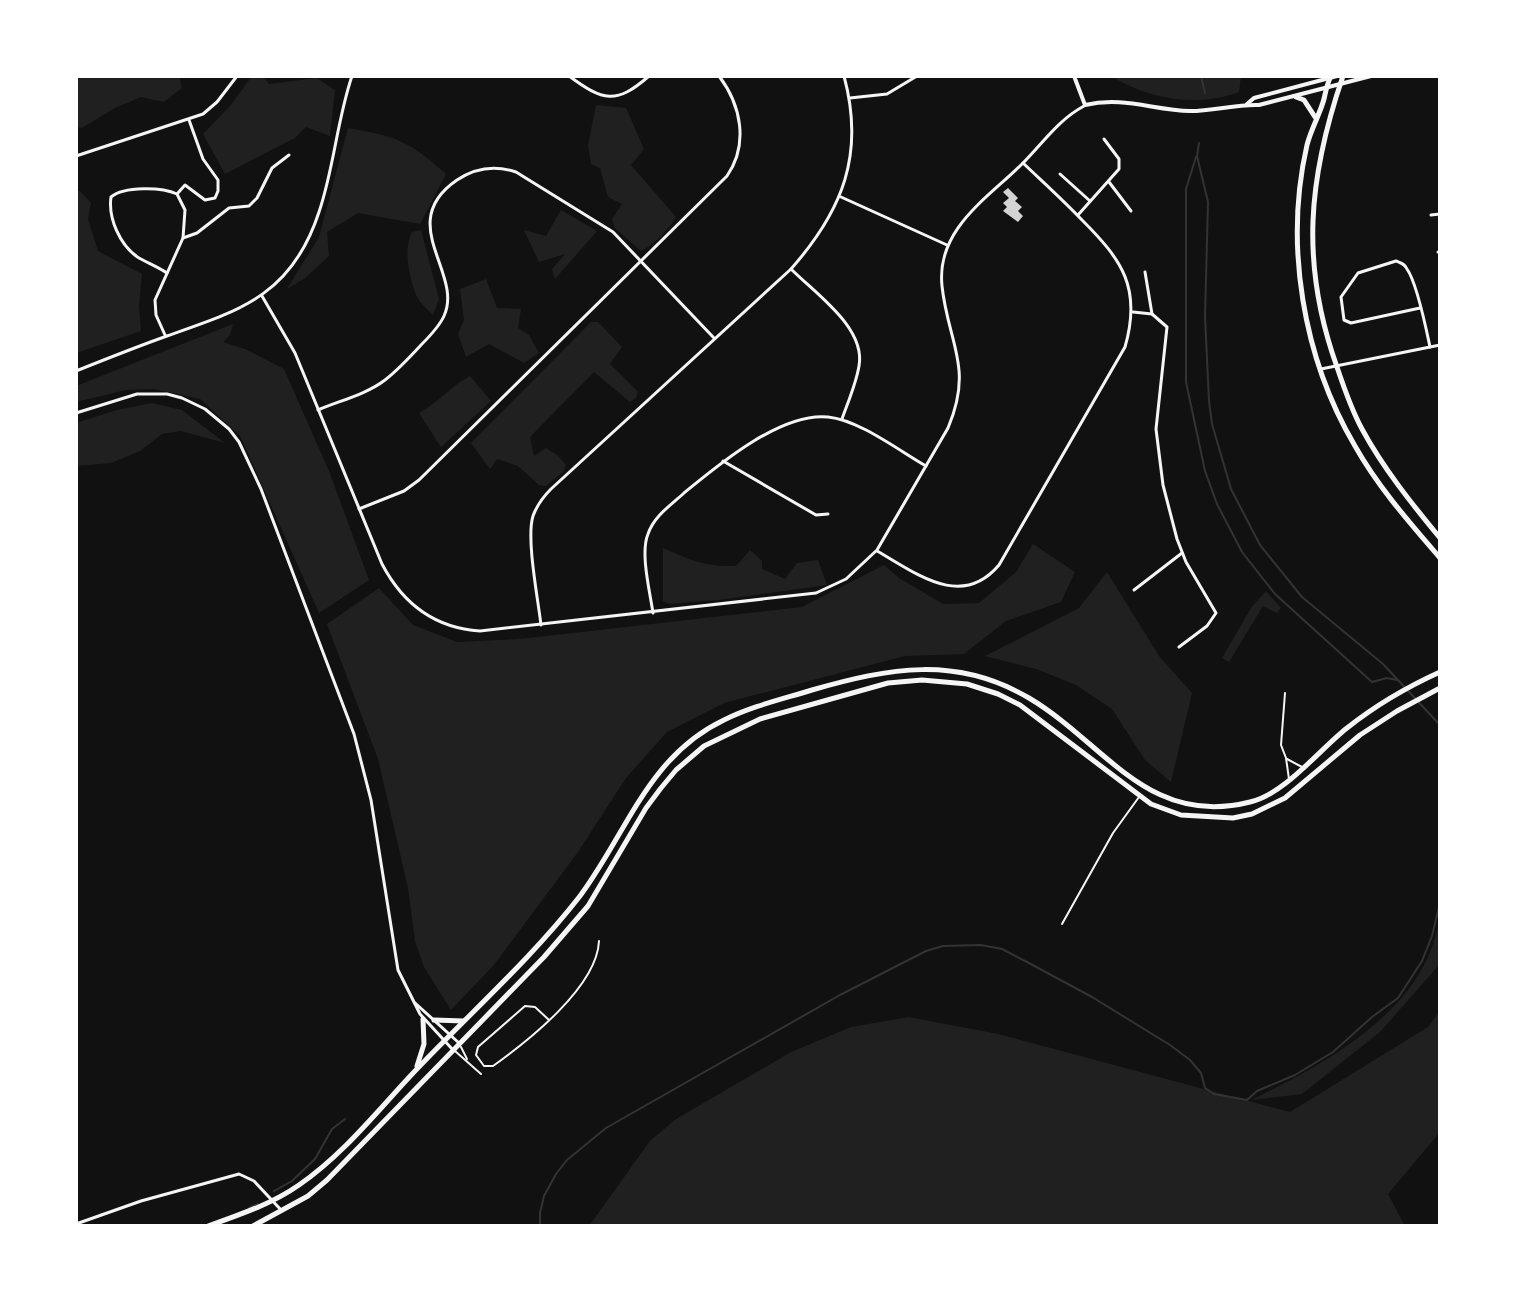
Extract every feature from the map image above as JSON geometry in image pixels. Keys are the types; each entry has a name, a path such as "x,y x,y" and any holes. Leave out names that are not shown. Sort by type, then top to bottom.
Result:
{"main road":[{"path":"1333,76 1325,90 1307,145 1297,229 1298,269 1308,321 1339,417 1374,477 1440,558"},
{"path":"1343,76 1320,149 1311,218 1311,251 1324,334 1362,429 1399,485 1440,538"},
{"path":"1296,97 1304,100 1316,118"},
{"path":"208,1226 272,1200 329,1161 581,894 640,798 674,753 710,726 767,703 891,670 932,668 955,671 1027,696 1147,788 1189,806 1217,808 1254,802 1281,787 1350,726 1386,700 1440,672"},
{"path":"253,1226 308,1196 327,1180 579,919 646,808 676,770 704,746 760,719 888,683 922,680 967,684 998,694 1043,720 1139,796 1181,815 1233,818 1252,814 1285,798 1353,741 1397,711 1440,688"},
{"path":"415,1071 423,1052 423,1019"},
{"path":"434,1020 464,1021"}],"street":[{"path":"76,156 189,120 210,109 237,76"},
{"path":"76,371 166,336 213,322 262,296 295,261 312,232 328,182 352,76"},
{"path":"569,76 594,94 610,97 623,95 649,76"},
{"path":"359,509 404,491 419,480 720,184 733,167 740,133 734,101 719,76"},
{"path":"541,625 531,533 539,503 791,269 819,236 841,197 852,143 850,98 844,76"},
{"path":"850,98 887,94 917,76"},
{"path":"1074,76 1085,105"},
{"path":"1247,104 1254,98 1333,76"},
{"path":"262,296 295,353 391,581 419,611 444,624 468,631 816,593 846,579 877,550 955,411 961,368 941,283 948,245 968,213 1023,163 1064,119 1085,105 1119,100 1192,111 1259,105 1371,76"},
{"path":"177,194 185,185 205,200 215,198 218,191 217,176 205,161 189,120"},
{"path":"1078,216 1117,173 1120,164 1104,139"},
{"path":"183,238 197,233 229,208 249,206 257,198 272,168 289,155"},
{"path":"877,550 931,582 947,586 970,585 995,570 1125,347 1133,312 1130,289 1120,263 1078,216 1023,163"},
{"path":"318,410 383,382 444,317 446,287 433,247 432,216 444,191 464,175 493,168 516,172 606,227 714,338"},
{"path":"1060,174 1091,202"},
{"path":"1109,182 1131,211"},
{"path":"166,336 156,315 155,305 183,238 185,210 177,194 165,191 117,192 111,197 110,204 113,224 139,258 167,273"},
{"path":"841,197 948,245"},
{"path":"1431,215 1440,214"},
{"path":"1420,308 1351,323 1344,320 1341,297 1358,273 1396,261 1407,268 1420,308 1430,347"},
{"path":"791,269 848,325 859,343 860,365 842,419"},
{"path":"1145,272 1152,314"},
{"path":"1133,312 1152,314 1167,329 1158,403 1157,443 1163,485 1182,553 1216,613 1207,626 1179,647"},
{"path":"1321,369 1440,345"},
{"path":"76,413 137,394 167,394 205,409 239,442 261,489 354,734 371,800 395,956 404,984 423,1019 453,1050"},
{"path":"653,613 645,542 648,531 664,511 723,461 798,421 817,416 842,419 926,466"},
{"path":"723,461 816,515 828,514"},
{"path":"1134,590 1182,553"},
{"path":"415,1003 459,1043"},
{"path":"76,1224 141,1201 233,1175 250,1178 282,1211"}],"lane":[{"path":"1285,693 1281,745 1289,779"},
{"path":"1286,758 1302,767"},
{"path":"1062,924 1113,833 1139,796"},
{"path":"549,1020 535,1007 525,1006 478,1047 478,1059 484,1066 493,1066 549,1020 589,971 596,958 599,941"},
{"path":"459,1043 468,1060"},
{"path":"453,1050 481,1074"}],"shaded area":[{"path":"76,76 179,76 182,88 164,102 141,97 82,128 76,127"},
{"path":"252,76 263,76 269,84 317,78 335,90 330,136 306,127 295,138 225,174 203,134 230,106"},
{"path":"1111,76 1241,76 1239,92 1190,100 1140,90"},
{"path":"596,105 626,108 644,149 631,165 676,217 660,237 641,251 615,228 612,219 622,204 608,197 600,168 591,164 588,145"},
{"path":"348,128 401,142 446,174 420,224 358,213 327,232 329,256 305,278 287,289 319,237"},
{"path":"76,191 80,191 91,203 88,219 98,251 142,274 139,306 141,331 76,353"},
{"path":"561,210 597,231 555,279 552,269 565,254 539,262 524,230 546,236"},
{"path":"421,230 439,299 433,315 416,295 408,263 409,239 412,232"},
{"path":"486,279 497,308 521,309 518,328 529,335 539,353 524,363 489,344 466,357 458,334 464,320 460,289"},
{"path":"591,322 598,322 622,347 610,364 638,392 636,398 630,402 594,372 530,437 534,456 546,448 566,465 563,472 546,486 539,485 518,466 497,459 490,469 471,443"},
{"path":"233,324 230,335 223,342 245,349 284,369 329,471 369,580 319,613 240,436 200,399 154,389 126,390 76,402 76,386"},
{"path":"470,376 491,401 441,447 419,413"},
{"path":"152,403 182,410 225,443 181,431 162,434 140,451 111,463 76,466 76,423"},
{"path":"1033,544 1075,572 1061,602 1006,621 964,654 905,656 724,703 667,732 626,778 578,852 493,966 451,1010 424,967 415,941 408,888 378,759 327,624 379,588 413,625 457,642 520,639 802,607 884,565 899,578 943,604 979,603 1016,572"},
{"path":"663,548 698,562 725,566 736,566 750,550 762,561 762,569 785,579 797,563 818,560 827,585 669,604 663,601"},
{"path":"1107,572 1159,656 1192,693 1171,782 1145,760 1112,709 1076,685 1036,669 985,656 1079,608"},
{"path":"1266,591 1281,608 1277,613 1263,606 1229,662 1222,658 1251,608"},
{"path":"1440,922 1440,964 1380,1032 1302,1094 1251,1100 1327,1059 1375,1024 1414,981 1428,957"},
{"path":"1440,1011 1440,1132 1388,1194 1405,1226 589,1226 650,1141 676,1119 791,1052 851,1027 909,1017 998,1034 1290,1112 1428,1027"}],"building":[{"path":"1008,188 1022,207 1018,211 1023,216 1018,222 1003,211 1007,207 1003,203 1009,198 1003,192"}],"waterway":[{"path":"1201,76 1205,93"},
{"path":"1199,143 1197,156 1208,202 1205,317 1209,401 1212,424 1231,489 1260,545 1302,597 1383,664 1440,725"},
{"path":"1196,157 1186,189 1186,382 1205,471 1217,504 1242,552 1275,594 1372,682 1387,678 1397,680"},
{"path":"540,1226 544,1196 556,1174 567,1160 606,1128 840,995 926,951 943,946 981,945 1002,949 1092,997 1170,1045 1190,1060 1201,1073 1205,1088 1214,1094 1247,1100 1257,1091 1295,1075 1333,1052 1398,998 1422,961 1440,903"},
{"path":"274,1191 292,1181 315,1159 332,1129 345,1119"},
{"path":"249,1208 258,1204"}]}
